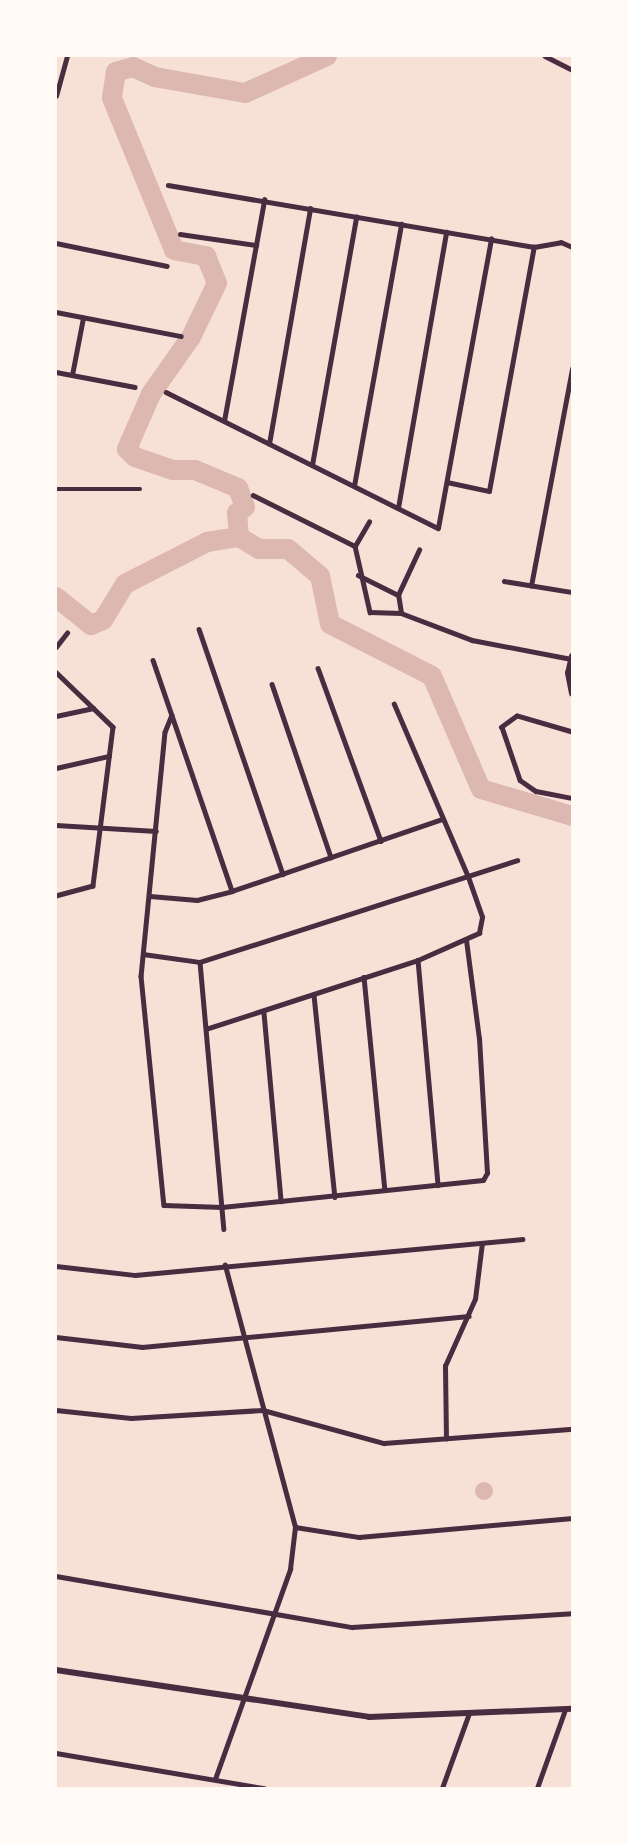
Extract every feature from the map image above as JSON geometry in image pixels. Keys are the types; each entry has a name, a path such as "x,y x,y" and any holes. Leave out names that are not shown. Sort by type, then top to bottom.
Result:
{"street":[{"path":"56,96 67,56"},
{"path":"545,56 573,70"},
{"path":"557,62 558,56"},
{"path":"168,185 534,247 561,242 573,247"},
{"path":"224,421 264,200"},
{"path":"269,444 310,209"},
{"path":"312,465 356,217"},
{"path":"354,486 401,224"},
{"path":"398,508 446,232"},
{"path":"180,234 256,245"},
{"path":"166,392 438,528 491,239"},
{"path":"56,243 167,266"},
{"path":"447,482 489,491 534,247"},
{"path":"56,312 181,336"},
{"path":"72,375 82,318"},
{"path":"531,586 573,369"},
{"path":"56,372 135,387"},
{"path":"56,489 140,489"},
{"path":"253,495 355,546"},
{"path":"369,522 355,546 358,575 370,612 401,613 472,640 572,658 573,694"},
{"path":"401,613 398,595 419,550"},
{"path":"358,575 398,595"},
{"path":"504,581 573,592"},
{"path":"199,629 283,874"},
{"path":"56,647 67,633"},
{"path":"153,660 232,891"},
{"path":"318,668 381,841"},
{"path":"56,672 113,727 93,886 56,896"},
{"path":"272,684 331,857"},
{"path":"206,1029 264,1013 418,960 479,933 482,917 468,877 394,704"},
{"path":"56,716 93,708"},
{"path":"172,715 165,732 141,976 164,1205 222,1207 483,1180 487,1173 479,1039 466,940"},
{"path":"573,732 517,716 508,717 502,727 520,780 536,791 573,798"},
{"path":"56,768 110,756"},
{"path":"150,896 197,900 232,891 442,819"},
{"path":"56,825 102,825 156,831"},
{"path":"143,954 200,962 517,860"},
{"path":"418,960 438,1185"},
{"path":"200,962 224,1229"},
{"path":"364,977 385,1190"},
{"path":"314,995 334,1197"},
{"path":"264,1013 281,1201"},
{"path":"56,1266 135,1275 522,1239"},
{"path":"446,1439 445,1366 470,1316 482,1243"},
{"path":"215,1779 290,1569 295,1527 225,1265"},
{"path":"56,1337 142,1347 470,1316"},
{"path":"56,1410 131,1418 263,1410 384,1443 573,1429"},
{"path":"295,1527 359,1537 573,1518"},
{"path":"56,1576 276,1612 352,1627 573,1613"},
{"path":"56,1670 243,1700 369,1717 468,1716 569,1710 537,1788"},
{"path":"442,1788 468,1716"},
{"path":"56,1753 264,1788"}],"shaded area":[{"path":"484,1482 490,1485 493,1491 490,1497 484,1500 478,1497 475,1491 478,1485"}],"waterway":[{"path":"327,56 245,93 155,77 133,67 116,72 112,98 174,250 206,256 217,283 191,337 151,394 127,449 135,457 172,470 195,470 238,488 245,507 237,513 239,537 259,549 288,549 320,576 330,624 432,676 481,789 572,816"},
{"path":"56,597 91,625 103,620 125,584 207,542 239,537"}]}
